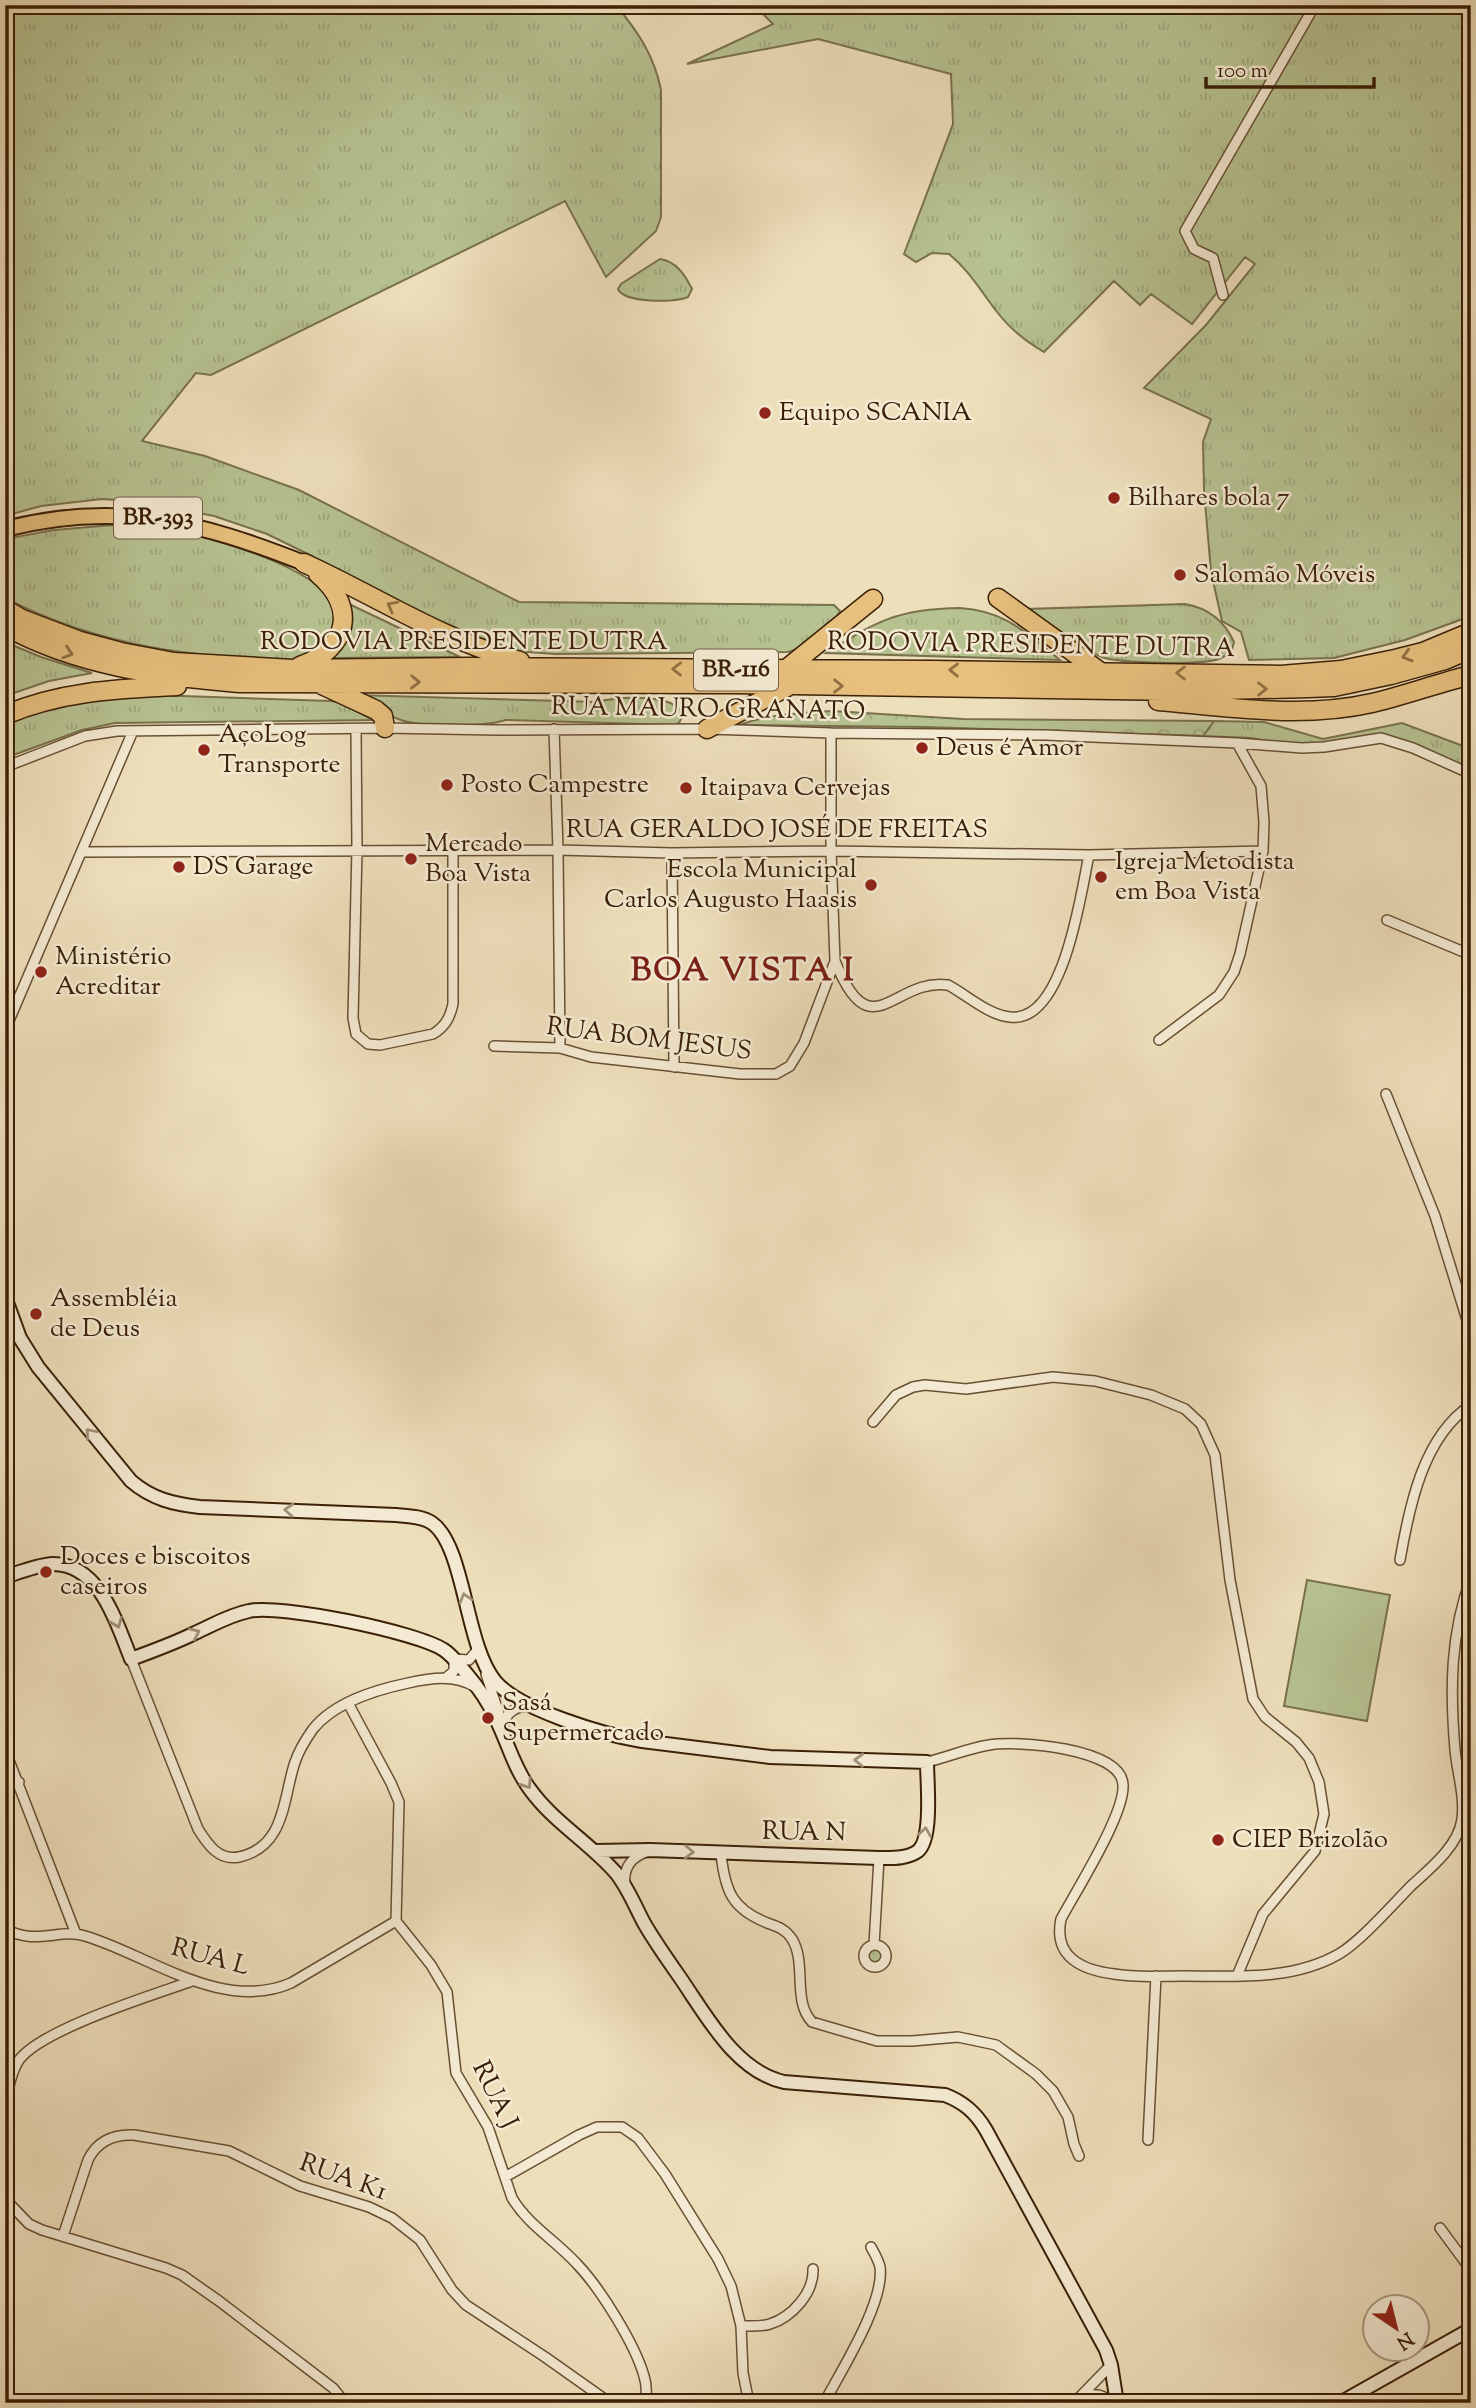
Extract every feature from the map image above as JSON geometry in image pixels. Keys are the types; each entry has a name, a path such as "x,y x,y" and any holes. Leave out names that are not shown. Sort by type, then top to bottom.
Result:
{"highway":[{"name":"BR-393","path":"304,563 360,589 443,634 501,656 545,668"},
{"name":"BR-393","path":"293,669 328,652 337,642 343,627 339,598 326,581 304,563"},
{"path":"998,598 1102,673"},
{"path":"706,729 788,677 873,599"},
{"name":"RODOVIA PRESIDENTE DUTRA","path":"5,609 22,619 80,641 121,652 174,662 293,669 545,668 997,688 1178,691 1335,687 1445,660 1471,649"},
{"name":"RODOVIA PRESIDENTE DUTRA","path":"5,626 47,646 130,670 158,676 239,683 1102,673 1281,675 1341,670 1423,652 1471,632"},
{"path":"997,688 1261,710 1312,711 1371,704 1471,675"},
{"path":"316,682 376,710 383,716 384,728"},
{"path":"5,715 45,700 105,689 239,683"}],"main road":[{"name":"BR-393","path":"5,528 72,516 140,516 208,528 304,563"}],"street":[{"path":"1223,295 1213,258 1194,249 1185,231 1315,5"},
{"name":"RUA MAURO GRANATO","path":"5,766 102,732 384,728 706,729 1045,735 1237,743 1278,748 1324,747 1388,739 1471,774"},
{"path":"554,729 560,1048"},
{"path":"356,730 357,849 353,1018 356,1034 368,1045 433,1034 447,1022 453,1004 453,850"},
{"path":"5,1030 134,731"},
{"name":"RUA BOM JESUS","path":"494,1045 560,1048 591,1056 740,1074 776,1074 796,1059 835,961 831,733"},
{"path":"1159,1040 1219,995 1234,972 1263,851 1264,822 1261,786 1237,743"},
{"name":"RUA GERALDO JOSÉ DE FREITAS","path":"82,852 558,849 672,853 831,851 1088,855 1263,851"},
{"path":"672,853 674,1067"},
{"path":"835,961 856,999 872,1007 887,1005 917,990 941,984 948,985 1000,1014 1021,1017 1038,1008 1058,978 1074,922 1088,855"},
{"path":"1387,920 1471,956"},
{"path":"1386,1094 1435,1216 1471,1333"},
{"path":"5,1297 20,1338 47,1380 131,1481 155,1498 179,1505 200,1507 396,1515 420,1518 434,1524 449,1547 504,1728 507,1746"},
{"path":"873,1422 896,1395 913,1387 925,1385 966,1389 1054,1377 1095,1381 1151,1395 1185,1409 1201,1424 1215,1455 1230,1580 1253,1699 1265,1717 1296,1742 1309,1758 1319,1782 1324,1814 1315,1851 1263,1914 1237,1976"},
{"path":"1400,1560 1410,1504 1425,1465 1455,1417 1471,1405"},
{"path":"5,1577 53,1564 68,1567 82,1573 104,1597 198,1829 215,1851 230,1857 240,1857 257,1849 273,1835 282,1817 300,1749 321,1721 348,1703 393,1686 446,1678 475,1684"},
{"path":"131,1659 195,1634 234,1615 265,1609 307,1614 373,1628 436,1646 491,1689 626,1739 770,1756 928,1762 990,1745 1021,1744 1086,1754 1114,1766 1124,1786 1117,1813 1060,1919 1059,1942 1072,1959 1096,1972 1119,1975 1276,1975 1318,1963 1340,1953 1427,1871 1458,1834 1462,1819 1462,1799 1452,1721 1452,1671 1458,1621 1471,1578"},
{"path":"456,1661 481,1656"},
{"path":"481,1656 503,1689 530,1705"},
{"path":"446,1678 454,1671 456,1661"},
{"path":"456,1661 475,1684 495,1716 521,1775 536,1798 563,1825 596,1851 625,1885 654,1940 710,2022 738,2055 771,2080 799,2085 927,2092 945,2095 965,2105 986,2130 1095,2329 1111,2365 1115,2403"},
{"path":"348,1703 399,1802 396,1921"},
{"path":"504,1728 504,1720 512,1711 530,1705"},
{"path":"5,1750 80,1935 35,1937 5,1929"},
{"name":"RUA N","path":"596,1851 650,1850 879,1858 911,1855 922,1846 927,1828 928,1762"},
{"path":"5,1787 19,1782"},
{"path":"625,1885 624,1874 629,1865 641,1853 650,1850"},
{"path":"721,1854 724,1882 736,1904 746,1912 782,1928 793,1940 804,2005 812,2022 877,2041 958,2037 996,2045 1036,2074 1054,2091 1068,2117 1079,2157"},
{"path":"874,1945 879,1858"},
{"name":"RUA L","path":"80,1935 192,1981 255,1992 279,1988 305,1975 396,1921"},
{"name":"RUA J","path":"396,1921 431,1965 447,1992 456,2073 488,2127 512,2198 524,2217 576,2263 619,2326 644,2375 645,2403"},
{"path":"1148,2140 1156,1976"},
{"path":"5,2101 17,2063 46,2038 192,1981"},
{"path":"505,2177 589,2130 613,2125 629,2130 647,2148 718,2259 731,2286 741,2326 743,2373 749,2403"},
{"name":"RUA K1","path":"63,2236 88,2160 92,2152 106,2140 121,2134 134,2135 229,2151 300,2186 369,2207 403,2225 420,2240 458,2299 610,2403"},
{"path":"5,2199 29,2224 182,2275 333,2388 345,2403"},
{"path":"1440,2228 1471,2270"},
{"path":"824,2403 873,2307 880,2275 871,2247"},
{"path":"741,2326 773,2323 789,2313 812,2286 813,2269"},
{"path":"1340,2403 1471,2329"},
{"path":"1075,2402 1111,2365"},
{"path":"1075,2402 1088,2395 1097,2395 1115,2403"}],"green space":[{"path":"5,5 616,5 644,44 661,90 661,217 656,231 606,277 565,201 211,375 196,373 142,441 205,456 299,490 519,602 834,605 840,611 837,617 809,641 788,652 555,654 500,650 361,585 312,556 267,534 214,516 143,502 102,499 41,506 5,516"},
{"path":"754,5 1471,5 1471,616 1405,640 1334,658 1249,660 1241,632 1222,621 1211,572 1203,442 1211,419 1144,388 1206,325 1255,264 1245,257 1192,324 1151,294 1140,305 1114,281 1044,352 1008,324 970,275 949,254 932,253 916,262 904,254 953,124 951,74 818,39 687,64 773,24"},
{"path":"660,259 671,263 683,274 692,289 688,297 662,301 622,294 618,289 621,284"},
{"path":"113,525 154,526 186,532 255,553 278,563 299,573 332,597 337,630 302,662 224,657 186,653 114,639 78,629 5,598 5,539 54,530"},
{"path":"349,604 460,657 330,658 342,647 350,634 352,612"},
{"path":"1185,604 1208,612 1220,621 1234,642 1228,653 1221,658 1198,662 1162,663 1111,659 1083,647 1028,609"},
{"path":"960,608 990,614 1015,625 1060,660 826,653 888,619 920,611"},
{"path":"5,642 92,673 49,681 5,696"},
{"path":"153,695 331,701 342,703 373,720 115,723 82,730 5,758 5,720 77,700"},
{"path":"355,695 596,702 644,698 669,703 683,715 675,725 506,720 452,726 398,719"},
{"path":"832,711 963,719 1214,721 1203,736 926,727 739,725 773,716"},
{"path":"1214,721 1264,722 1323,739 1402,723 1471,749 1471,769 1394,738 1325,745 1287,745 1251,738 1203,736"},
{"path":"1307,1580 1390,1595 1367,1721 1284,1706"},
{"path":"872,1949 878,1949 883,1957 881,1963 872,1965 867,1960 867,1954"}],"place":[{"name":"Equipo SCANIA","path":"765,413"},
{"name":"Bilhares bola 7","path":"1114,498"},
{"name":"Salomão Móveis","path":"1180,575"},
{"name":"Deus é Amor","path":"922,748"},
{"name":"AçoLog Transporte","path":"204,750"},
{"name":"Posto Campestre","path":"447,785"},
{"name":"Itaipava Cervejas","path":"686,788"},
{"name":"Mercado Boa Vista","path":"411,859"},
{"name":"DS Garage","path":"179,867"},
{"name":"Igreja Metodista em Boa Vista","path":"1101,877"},
{"name":"Escola Municipal Carlos Augusto Haasis","path":"871,885"},
{"name":"Ministério Acreditar","path":"41,972"},
{"name":"Assembléia de Deus","path":"36,1314"},
{"name":"Doces e biscoitos caseiros","path":"46,1572"},
{"name":"Sasá Supermercado","path":"488,1718"},
{"name":"CIEP Brizolão","path":"1218,1840"}],"district":[{"name":"BOA VISTA I","path":"743,972"}]}
